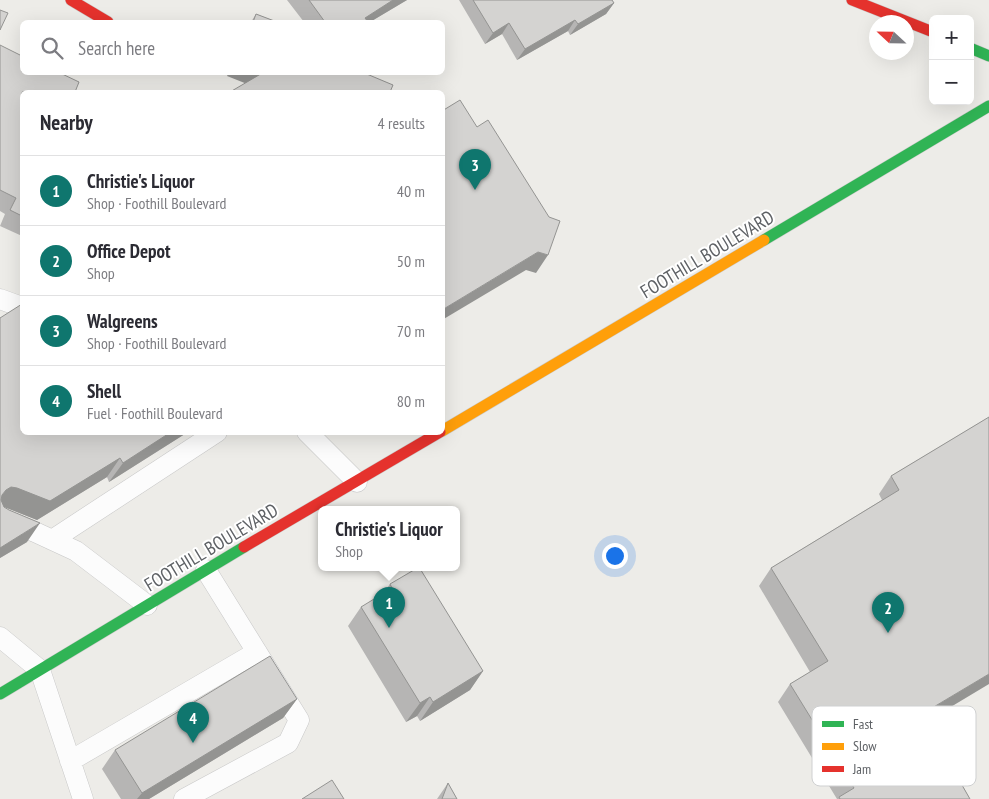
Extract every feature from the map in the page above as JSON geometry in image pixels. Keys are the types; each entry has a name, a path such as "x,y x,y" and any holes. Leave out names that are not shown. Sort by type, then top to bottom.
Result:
{"main road":[{"path":"71,0 105,20"},
{"path":"852,0 929,30"},
{"path":"974,50 989,56"},
{"name":"FOOTHILL BOULEVARD","path":"445,430 989,106"},
{"name":"FOOTHILL BOULEVARD","path":"0,694 436,435"}],"lane":[{"path":"0,299 20,307"},
{"path":"43,536 211,435"},
{"path":"310,435 357,482"},
{"path":"0,518 76,551 147,605"},
{"path":"184,799 288,743 299,720 206,570"},
{"path":"0,637 40,670 83,799"},
{"path":"70,761 257,652"}],"building":[{"path":"309,0 393,0 365,18 366,20 324,20"},
{"path":"473,0 612,0 614,3 578,24 575,20 525,49 509,23 493,33"},
{"path":"0,10 8,13 0,30"},
{"path":"256,14 272,20 254,20"},
{"path":"0,45 20,55 20,75 64,75 79,82 76,90 20,90 20,215 10,210 16,198 0,190"},
{"path":"259,75 369,75 393,85 391,90 233,90"},
{"path":"460,100 477,127 488,120 549,217 560,221 548,255 538,252 445,308 445,109"},
{"path":"20,305 20,435 166,435 123,463 120,458 50,501 17,488 11,487 6,490 1,500 4,507 40,523 0,548 0,318"},
{"path":"989,417 989,674 935,706 812,706 812,720 790,684 828,661 771,568 899,490 891,476"},
{"path":"412,571 421,571 483,671 433,702 430,697 420,703 361,607 392,588 390,584"},
{"path":"270,656 297,699 142,793 115,750"},
{"path":"332,780 344,799 302,799"},
{"path":"448,783 457,799 442,799"},
{"path":"853,786 962,786 970,799 840,799 839,797 854,788"}],"traffic: fast":[{"path":"974,50 989,56"},
{"path":"764,240 989,106"},
{"path":"0,694 244,547"}],"traffic: slow":[{"path":"445,429 764,240"}],"traffic: jam":[{"path":"71,0 105,20"},
{"path":"852,0 929,30"},
{"path":"244,547 435,435"}],"place":[{"name":"Walgreens","path":"475,190"},
{"name":"Christie's Liquor","path":"389,628"},
{"name":"Office Depot","path":"888,633"},
{"name":"Shell","path":"193,743"}]}
